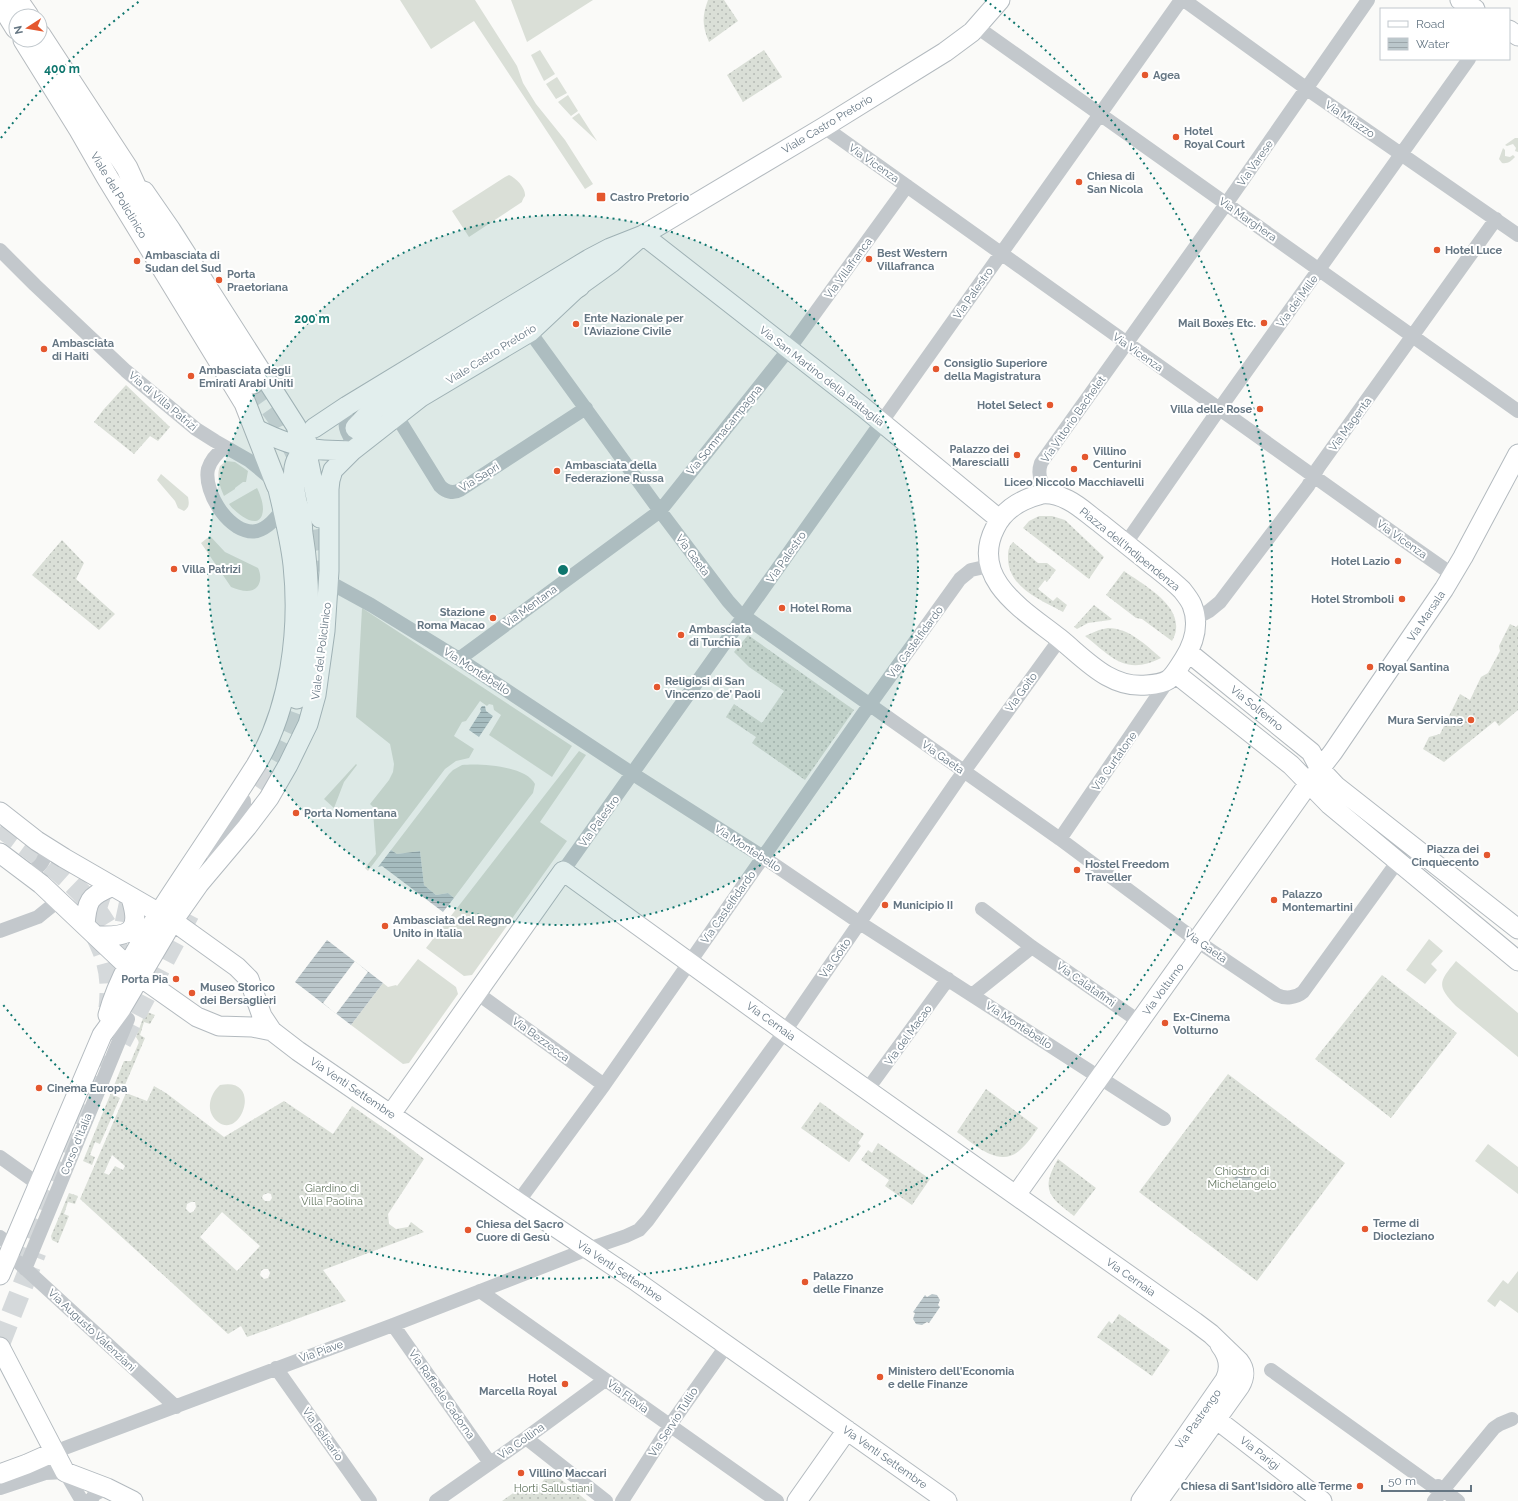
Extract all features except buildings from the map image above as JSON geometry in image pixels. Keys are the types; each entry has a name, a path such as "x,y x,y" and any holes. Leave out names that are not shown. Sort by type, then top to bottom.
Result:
{"main road":[{"name":"Viale del Policlinico","path":"48,47 127,168 152,223 252,384"},
{"name":"Viale del Policlinico","path":"29,48 80,130 107,177 252,384"},
{"path":"355,442 374,409 394,394 512,322 578,286"},
{"name":"Viale del Policlinico","path":"252,384 245,403 289,497 306,567 308,610 305,656 299,699"}],"street":[{"name":"Viale Castro Pretorio","path":"305,427 347,406 593,256 643,234 824,127 950,49 977,27 1000,0"},
{"name":"Via Milazzo","path":"1183,0 1307,89 1518,235"},
{"name":"Via Palestro","path":"391,1114 881,422 1183,0"},
{"name":"Via Varese","path":"1127,344 1368,0"},
{"path":"1460,0 1472,8"},
{"name":"Via Marghera","path":"977,27 1518,411"},
{"name":"Via dei Mille","path":"1126,543 1468,60"},
{"name":"Via Vicenza","path":"824,127 1453,575"},
{"name":"Via Villafranca","path":"789,349 907,186"},
{"name":"Via Magenta","path":"1196,618 1209,612 1220,602 1252,562 1314,477 1318,468 1496,219"},
{"name":"Viale Castro Pretorio","path":"335,468 355,442 428,393 530,332 578,286 611,263 643,234"},
{"name":"Via San Martino della Battaglia","path":"643,234 881,422 999,519"},
{"name":"Via di Villa Patrizi","path":"0,250 126,371 196,428 225,447"},
{"name":"Via Gaeta","path":"530,332 660,510 734,608 1060,839 1197,941 1279,996 1288,998 1298,996 1305,990 1398,861"},
{"name":"Via Vittorio Bachelet","path":"1053,494 1040,480 1039,469 1041,463 1127,344"},
{"name":"Via Sommacampagna","path":"660,510 789,349"},
{"name":"Viale del Policlinico","path":"252,384 305,427"},
{"path":"256,429 276,439 304,448 316,450 355,442 345,428 347,406"},
{"name":"Via Sapri","path":"396,415 440,486 446,491 453,492 460,490 586,408"},
{"path":"289,497 250,461 225,447 211,462 208,476 211,493 218,506 233,524 244,530 257,531 270,524 289,497 294,468 304,448 305,427"},
{"name":"Viale del Policlinico","path":"304,448 311,472 321,523 329,550"},
{"name":"Via Marsala","path":"1315,776 1343,738 1453,575 1518,454"},
{"name":"Viale del Policlinico","path":"166,917 173,892 238,792 269,739 299,699 323,653 329,582 329,488 332,472 335,468"},
{"path":"1053,494 1042,494 1020,502 999,519 990,541 988,555 989,566 995,581 1005,593 1098,670 1120,682 1144,686 1171,678"},
{"name":"Piazza dell'Indipendenza","path":"1053,494 1061,496 1075,504 1126,543 1182,590 1190,602 1196,618 1195,637 1188,652 1171,678"},
{"name":"Via Mentana","path":"459,659 660,510"},
{"name":"Via Castelfidardo","path":"518,1202 604,1085 870,705 962,577 972,570 989,566"},
{"name":"Via Montebello","path":"329,582 371,605 459,659 633,774 763,857 860,923 1164,1119"},
{"name":"Via Goito","path":"588,1249 630,1235 639,1230 646,1223 785,1031 964,772 1060,639"},
{"name":"Via Solferino","path":"1188,652 1310,752 1315,776"},
{"name":"Via Solferino","path":"1171,678 1291,765 1315,776"},
{"name":"Via Curtatone","path":"1060,839 1171,678"},
{"name":"Viale del Policlinico","path":"166,917 199,884 247,827 269,798 285,771 301,738 299,699"},
{"path":"1315,776 1336,786 1518,928"},
{"path":"1315,776 1330,804 1518,961"},
{"name":"Via Volturno","path":"1016,1195 1315,776"},
{"name":"Viale del Policlinico","path":"199,884 215,854 244,808 244,801 238,792"},
{"path":"0,812 64,858 131,898 135,914 135,922 132,928 120,935 91,930 87,909 90,900 96,894 111,887"},
{"path":"34,878 38,868 45,858 46,846"},
{"name":"Via Venti Settembre","path":"0,853 34,878 59,900 134,971 197,1017 212,1024 227,1027 252,1027 272,1031"},
{"name":"Via Cernaia","path":"563,871 867,1090 1211,1334 1242,1364"},
{"name":"Via Venti Settembre","path":"131,898 166,917 237,967 247,977 253,988 262,1016 272,1031 298,1051 727,1345 947,1501"},
{"path":"0,931 38,917 59,900"},
{"name":"Via Calatafimi","path":"982,909 1032,947 1140,1022"},
{"name":"Corso d'Italia","path":"0,1275 7,1246 38,1184 102,1035 121,1009 134,971 166,917"},
{"path":"972,994 1032,947"},
{"name":"Via del Macao","path":"867,1090 948,979"},
{"name":"Corso d'Italia","path":"25,1269 128,1019 141,998 156,988"},
{"name":"Via Bezzecca","path":"477,993 604,1085"},
{"name":"Corso d'Italia","path":"102,1035 128,1019"},
{"path":"0,1157 38,1184"},
{"name":"Via Augusto Valenziani","path":"7,1246 25,1269 176,1407"},
{"name":"Via Piave","path":"54,1452 393,1325 588,1249"},
{"name":"Via Flavia","path":"480,1291 777,1501"},
{"name":"Via Raffaele Cadorna","path":"393,1325 490,1463"},
{"name":"Via Pastrengo","path":"1141,1501 1226,1377 1228,1364 1226,1354 1211,1334"},
{"name":"Via Servio Tullio","path":"622,1501 670,1426 727,1345"},
{"path":"0,1347 7,1369 82,1501"},
{"name":"Via Pastrengo","path":"1158,1501 1242,1381 1245,1372 1242,1364"},
{"name":"Via Belisario","path":"276,1368 370,1501"},
{"path":"1271,1370 1434,1487 1438,1486 1439,1496"},
{"name":"Via Collina","path":"436,1501 457,1494 490,1463 605,1380"},
{"name":"Via Parigi","path":"1216,1419 1322,1501"},
{"path":"1439,1496 1494,1428 1512,1419"},
{"path":"797,1501 847,1430"},
{"path":"526,1438 606,1501"},
{"path":"0,1474 54,1452"},
{"path":"37,1475 47,1464 54,1452"},
{"path":"0,1488 37,1475 51,1472 65,1472 106,1488 133,1501"},
{"path":"90,1501 95,1494 106,1488"},
{"path":"1439,1496 1458,1501"}],"green space":[{"path":"400,0 475,0 517,66 523,83 536,104 565,140 593,184 585,189 474,21 431,49"},
{"path":"511,0 593,0 527,42"},
{"path":"708,0 724,0 738,21 709,42 705,31 704,21"},
{"path":"540,50 555,74 544,81 531,55"},
{"path":"764,50 782,77 743,102 727,75"},
{"path":"557,77 567,93 556,99 546,84"},
{"path":"568,95 578,111 571,116 558,102"},
{"path":"579,113 597,141 572,118"},
{"path":"1515,138 1518,138 1518,152 1515,151 1516,148 1513,144 1507,146 1505,145"},
{"path":"1503,148 1505,150 1505,156 1510,157 1513,155 1515,157 1506,163 1502,163 1499,159"},
{"path":"509,175 515,178 524,190 525,196 522,202 469,237 452,211"},
{"path":"126,385 170,427 158,441 150,436 134,454 94,422"},
{"path":"226,461 235,462 248,471 246,482 243,482 224,496 218,474 220,466"},
{"path":"161,474 188,497 189,503 184,511 178,508 175,501 157,480"},
{"path":"257,488 263,509 262,516 258,520 248,520 237,513 229,504"},
{"path":"1039,516 1052,516 1065,520 1104,557 1089,579 1023,528 1029,521"},
{"path":"210,536 225,552 258,568 260,580 255,589 245,591 231,587 201,543"},
{"path":"62,540 84,563 76,579 115,614 99,630 32,575"},
{"path":"1013,542 1038,563 1047,563 1056,570 1047,582 1045,580 1038,589 1053,601 1057,597 1067,605 1063,612 1036,598 1014,578 1008,559 1010,546"},
{"path":"1124,571 1158,595 1172,611 1176,629 1172,641 1142,619 1136,618 1106,595"},
{"path":"1094,605 1112,619 1088,623 1077,629 1074,627"},
{"path":"362,608 572,746 552,777 489,735 501,715 494,710 493,705 489,704 487,706 480,701 466,721 462,722 454,736 474,749 469,758 456,761 445,769 368,871 365,868 376,854 374,808 370,804 389,780 393,772 394,764 390,744 356,717"},
{"path":"1510,624 1516,627 1518,625 1518,710 1499,726 1495,721 1444,762 1423,749 1429,737 1440,734 1460,694 1470,700 1481,677 1488,673 1500,651 1499,646"},
{"path":"1108,628 1130,634 1161,658 1149,663 1138,665 1120,662 1111,657 1085,636"},
{"path":"748,635 854,710 805,780 752,743 756,737 726,717 734,704 762,723 784,691 749,667 734,652"},
{"path":"579,751 586,755 540,822 567,841 472,975 464,976 426,948"},
{"path":"356,764 357,765 344,782 334,808 324,799"},
{"path":"462,765 491,765 502,767 522,773 530,778 535,784 533,793 454,898 448,893 436,895 424,885 420,851 397,854 391,850 449,774"},
{"path":"1429,939 1443,951 1431,964 1437,970 1425,984 1406,970"},
{"path":"418,959 456,987 458,994 409,1063 403,1064 351,1025 383,983 388,987 397,986"},
{"path":"1456,961 1518,1013 1518,1057 1456,1006 1445,993 1442,984 1443,979"},
{"path":"1382,975 1457,1033 1391,1118 1315,1059"},
{"path":"147,1012 155,1015 150,1024 144,1022 140,1035 145,1038 125,1085 119,1083 114,1095 120,1098 100,1144 95,1142 90,1155 95,1157 92,1165 83,1161 124,1061 131,1061 139,1042 136,1037 145,1013"},
{"name":"Chiostro di Michelangelo","path":"1228,1074 1345,1163 1257,1281 1139,1192"},
{"path":"220,1085 233,1085 241,1090 245,1097 241,1116 234,1123 227,1125 218,1122 214,1118 210,1109 211,1098"},
{"name":"Giardino di Villa Paolina","path":"154,1086 166,1093 224,1137 284,1101 333,1134 352,1106 395,1136 424,1159 388,1214 389,1224 396,1229 408,1227 411,1222 424,1232 323,1270 346,1301 247,1337 241,1326 228,1334 80,1199 126,1093 147,1101","holes":["112,1155 125,1166 123,1170 115,1166 109,1175 104,1173","268,1193 271,1194 272,1198 270,1201 265,1201 262,1198 263,1195","195,1202 196,1207 194,1211 190,1213 186,1209 187,1204","222,1212 260,1246 237,1271 200,1237","264,1269 268,1269 270,1273 268,1278 264,1279 260,1275 261,1271"]},
{"path":"986,1089 1038,1128 1023,1148 1012,1155 1004,1157 987,1153 957,1132"},
{"path":"820,1102 864,1134 858,1143 861,1146 849,1162 801,1128"},
{"path":"878,1143 930,1179 912,1205 885,1186 889,1180 861,1160 868,1150 872,1153"},
{"path":"1488,1144 1518,1167 1518,1194 1475,1161"},
{"path":"1058,1159 1096,1188 1074,1216 1053,1198 1050,1192 1049,1178"},
{"path":"69,1193 78,1196 75,1204 68,1202 64,1214 69,1216 58,1243 52,1240 51,1236"},
{"path":"1518,1271 1518,1313 1500,1300 1495,1307 1487,1301 1503,1280 1508,1284"},
{"path":"1119,1314 1170,1350 1152,1376 1097,1337 1109,1321 1112,1324"},
{"name":"Horti Sallustiani","path":"551,1471 587,1501 502,1501 526,1484 535,1491"}],"water":[{"path":"482,706 485,706 486,711 493,716 479,737 469,730 481,711 480,709"},
{"path":"391,850 397,854 420,851 424,885 436,895 448,893 454,898 443,912 382,866 378,867"},
{"path":"327,940 383,983 351,1025 295,982"},
{"path":"1242,1169 1249,1171 1251,1181 1249,1184 1240,1187 1236,1184 1235,1176 1236,1173"},
{"path":"932,1294 937,1295 940,1300 938,1305 940,1307 929,1323 927,1322 922,1325 916,1324 913,1319 915,1313 913,1312 925,1295 927,1297"}],"pier":[{"path":"355,961 368,972 336,1014 323,1003"}],"tunnel":[{"path":"253,383 282,424 298,458"},
{"path":"310,499 322,571"},
{"path":"254,785 267,765 289,721 297,698"},
{"path":"0,827 53,866 85,896 110,932 119,952"},
{"path":"88,900 104,907 119,911 144,912 152,910"},
{"path":"121,1042 191,910"},
{"path":"95,934 104,953 110,978 109,1008"},
{"path":"17,1267 103,1055"},
{"path":"0,1343 36,1252"}],"place":[{"name":"Agea","path":"1145,75"},
{"name":"Hotel Royal Court","path":"1176,137"},
{"name":"Chiesa di San Nicola","path":"1079,182"},
{"name":"Castro Pretorio","path":"601,197"},
{"name":"Hotel Luce","path":"1437,250"},
{"name":"Best Western Villafranca","path":"869,259"},
{"name":"Ambasciata di Sudan del Sud","path":"137,261"},
{"name":"Porta Praetoriana","path":"219,280"},
{"name":"Mail Boxes Etc.","path":"1264,323"},
{"name":"Ente Nazionale per l'Aviazione Civile","path":"576,324"},
{"name":"Ambasciata di Haiti","path":"44,349"},
{"name":"Consiglio Superiore della Magistratura","path":"936,369"},
{"name":"Ambasciata degli Emirati Arabi Uniti","path":"191,376"},
{"name":"Hotel Select","path":"1050,405"},
{"name":"Villa delle Rose","path":"1260,409"},
{"name":"Palazzo dei Marescialli","path":"1017,455"},
{"name":"Villino Centurini","path":"1085,457"},
{"name":"Liceo Niccolo Macchiavelli","path":"1074,469"},
{"name":"Ambasciata della Federazione Russa","path":"557,471"},
{"name":"Hotel Lazio","path":"1398,561"},
{"name":"Villa Patrizi","path":"174,569"},
{"name":"Hotel Stromboli","path":"1402,599"},
{"name":"Hotel Roma","path":"782,608"},
{"name":"Stazione Roma Macao","path":"493,618"},
{"name":"Ambasciata di Turchia","path":"681,635"},
{"name":"Royal Santina","path":"1370,667"},
{"name":"Religiosi di San Vincenzo de' Paoli","path":"657,687"},
{"name":"Mura Serviane","path":"1471,720"},
{"name":"Porta Nomentana","path":"296,813"},
{"name":"Piazza dei Cinquecento","path":"1487,855"},
{"name":"Hostel Freedom Traveller","path":"1077,870"},
{"name":"Palazzo Montemartini","path":"1274,900"},
{"name":"Municipio II","path":"885,905"},
{"name":"Ambasciata del Regno Unito in Italia","path":"385,926"},
{"name":"Porta Pia","path":"176,979"},
{"name":"Museo Storico dei Bersaglieri","path":"192,993"},
{"name":"Ex-Cinema Volturno","path":"1165,1023"},
{"name":"Cinema Europa","path":"39,1088"},
{"name":"Terme di Diocleziano","path":"1365,1229"},
{"name":"Chiesa del Sacro Cuore di Gesù","path":"468,1230"},
{"name":"Palazzo delle Finanze","path":"805,1282"},
{"name":"Ministero dell'Economia e delle Finanze","path":"880,1377"},
{"name":"Hotel Marcella Royal","path":"565,1384"},
{"name":"Villino Maccari","path":"521,1473"},
{"name":"Chiesa di Sant'Isidoro alle Terme","path":"1360,1486"}]}
